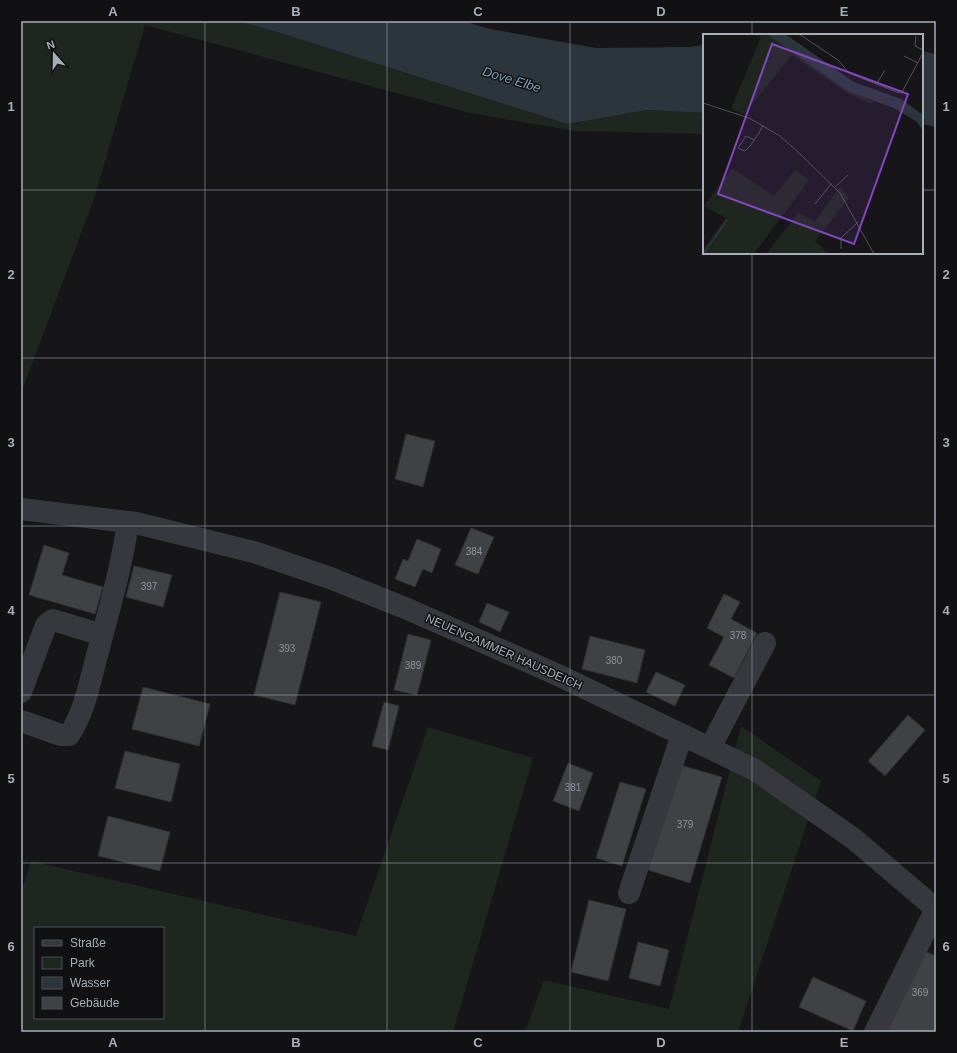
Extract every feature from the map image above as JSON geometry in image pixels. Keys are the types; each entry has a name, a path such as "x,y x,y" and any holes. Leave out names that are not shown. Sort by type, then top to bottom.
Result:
{"street":[{"name":"NEUENGAMMER HAUSDEICH","path":"21,509 128,522 254,552 337,581 405,608 558,675 755,770 854,838 936,909"},
{"path":"21,721 61,735 69,736 76,725 90,683 118,579 128,522"},
{"path":"21,692 46,625 50,622 53,620 102,635"},
{"path":"710,748 765,643"},
{"path":"629,893 682,735"},
{"path":"875,1032 936,909"}],"green space":[{"path":"21,21 237,21 277,32 567,124 648,110 703,113 703,134 576,131 470,113 145,25 94,199 21,393"},
{"path":"741,726 821,781 738,1032 525,1032 544,980 669,1009"},
{"path":"428,727 533,758 453,1032 21,1032 21,894 31,861 356,936"}],"water":[{"name":"Dove Elbe","path":"237,21 463,21 490,29 596,48 688,47 703,45 703,113 648,110 567,124 277,32"},
{"path":"923,51 936,54 936,127 923,124"}],"building":[{"path":"406,434 435,441 423,487 395,479"},
{"path":"471,528 494,537 478,574 455,565"},
{"path":"417,539 441,549 432,573 423,569 415,587 395,579 403,559 408,561"},
{"path":"44,545 69,553 62,575 103,587 95,614 29,595"},
{"path":"134,566 172,575 163,607 126,597"},
{"path":"280,592 321,602 295,705 254,695"},
{"path":"724,594 740,602 731,619 757,633 734,678 709,665 724,637 707,628"},
{"path":"487,603 509,612 500,632 479,622"},
{"path":"408,634 431,640 417,695 394,690"},
{"path":"590,636 645,650 637,683 582,669"},
{"path":"656,672 685,685 675,706 646,692"},
{"path":"143,687 210,704 199,746 132,729"},
{"path":"384,702 399,706 388,750 372,746"},
{"path":"908,715 925,730 885,776 868,761"},
{"path":"125,751 180,764 171,802 115,788"},
{"path":"568,763 593,773 579,811 553,801"},
{"path":"680,765 722,777 690,883 648,870"},
{"path":"620,782 646,789 622,866 596,858"},
{"path":"108,816 170,832 160,871 98,856"},
{"path":"589,900 626,909 608,981 571,972"},
{"path":"638,942 669,950 660,986 629,978"},
{"path":"922,950 936,956 936,1028 934,1032 886,1032"},
{"path":"813,977 866,1001 853,1031 799,1007"}]}
